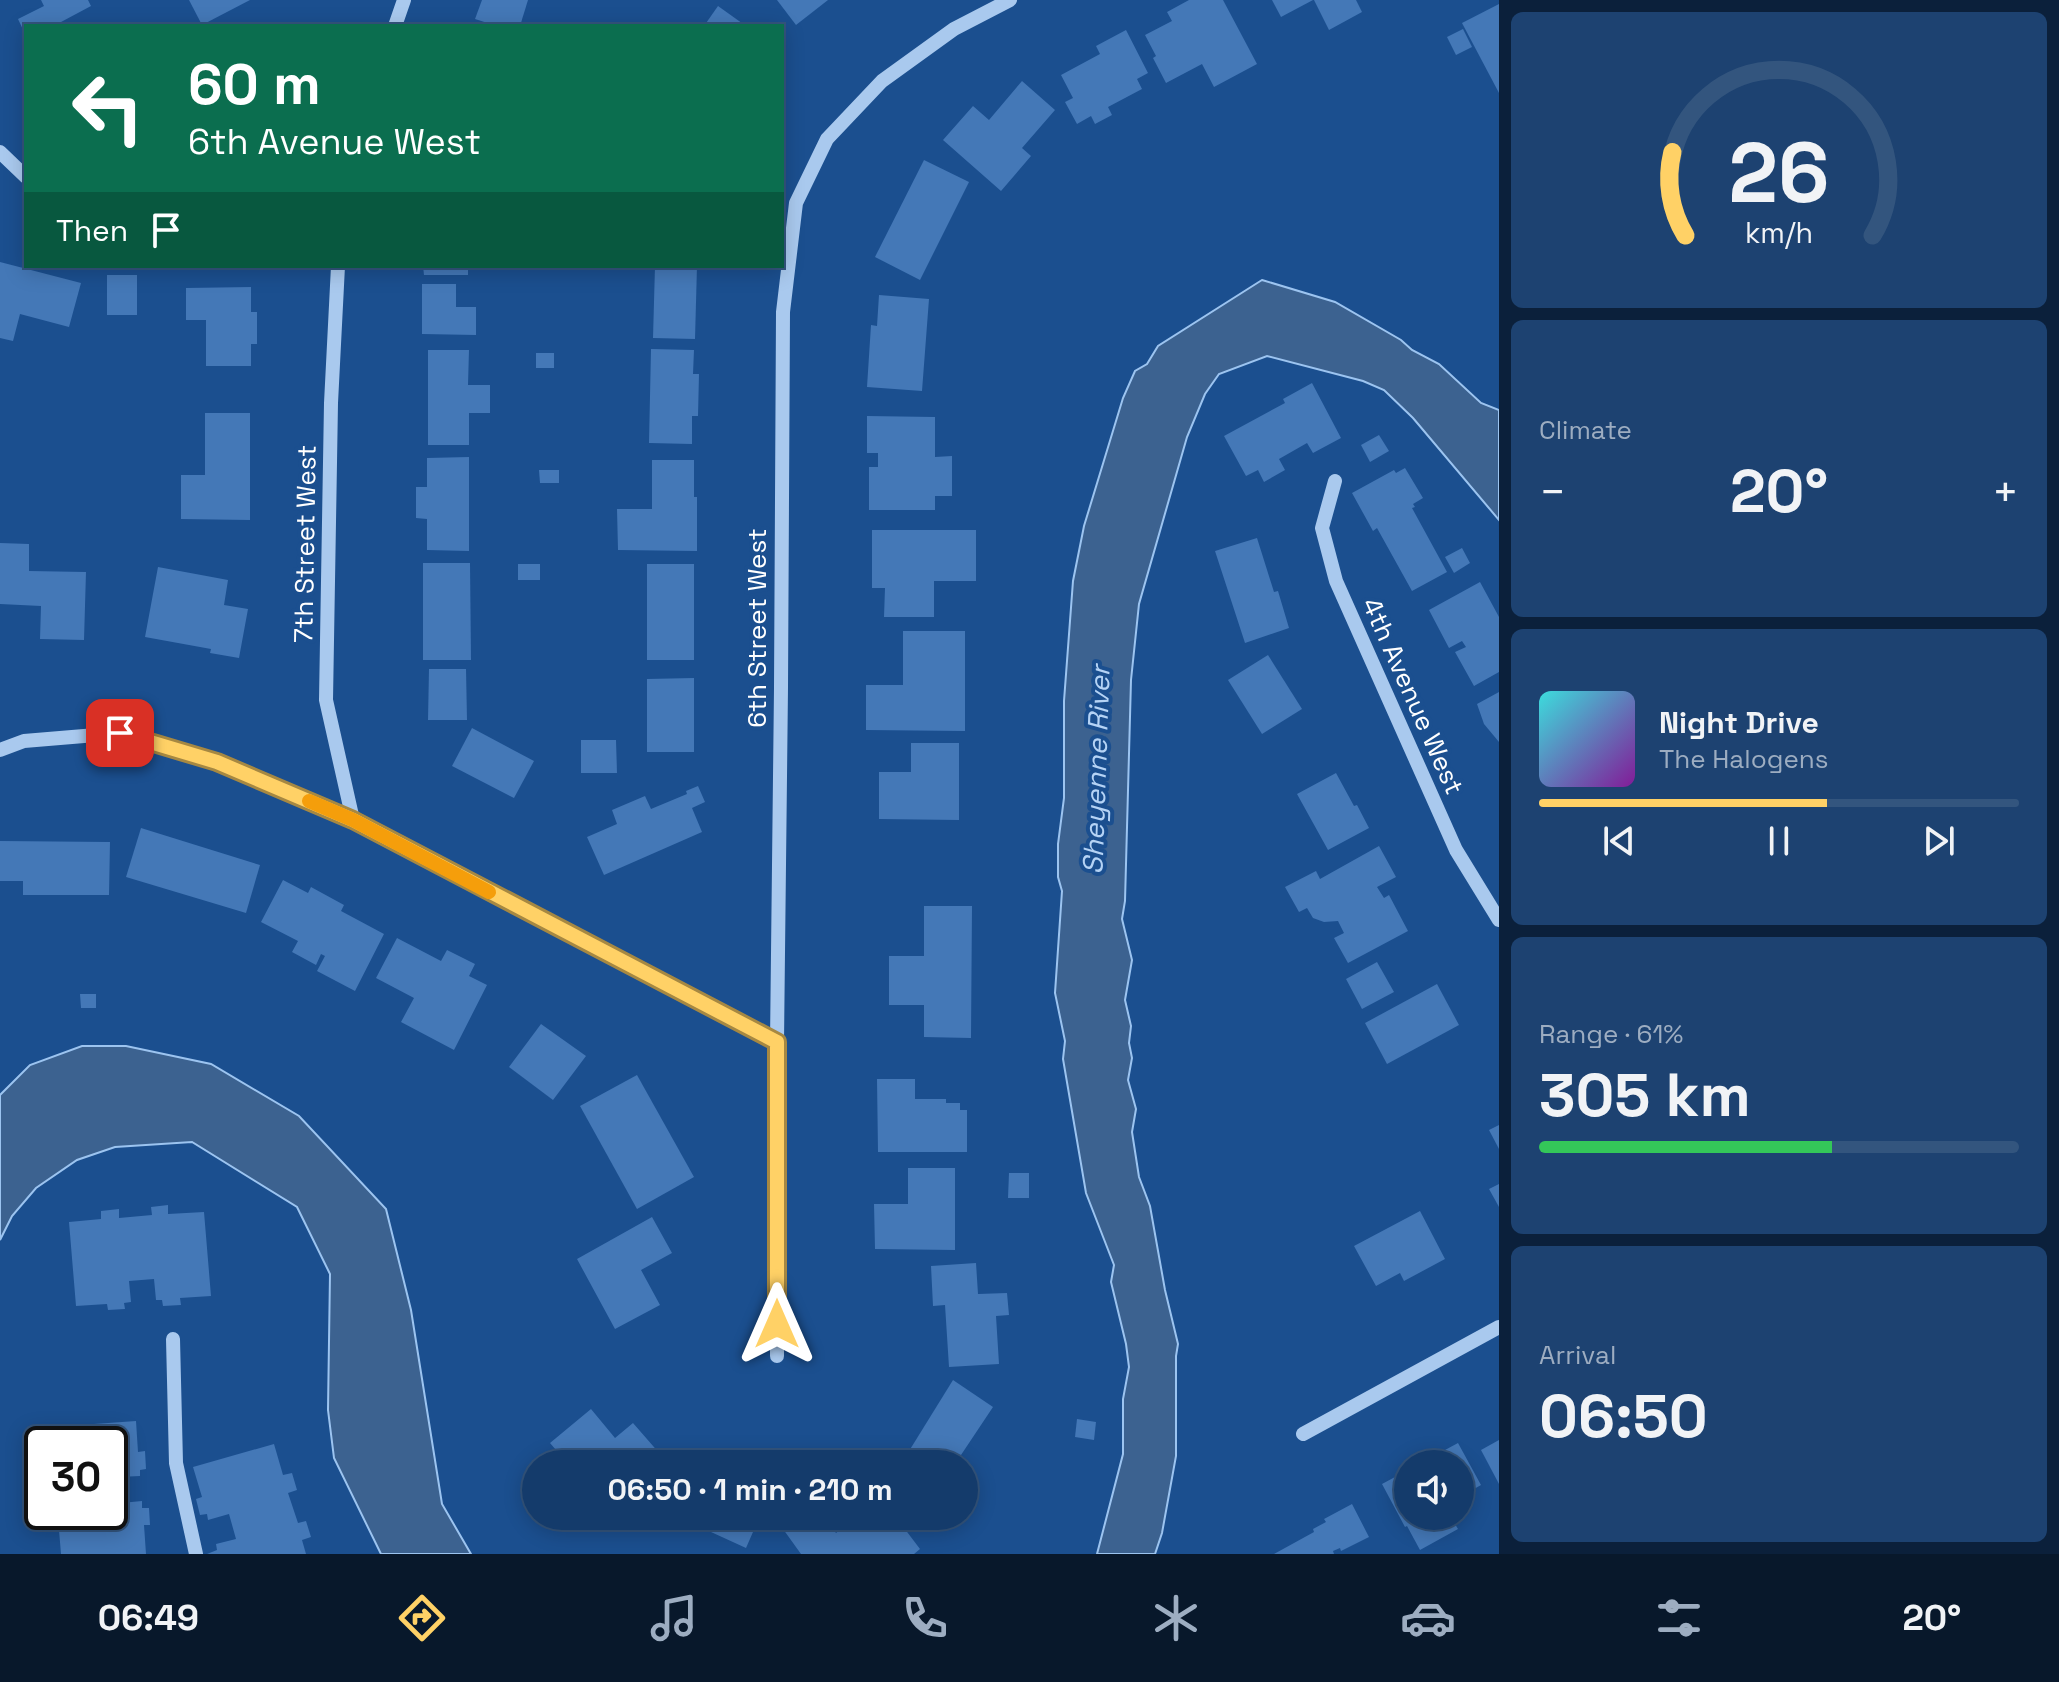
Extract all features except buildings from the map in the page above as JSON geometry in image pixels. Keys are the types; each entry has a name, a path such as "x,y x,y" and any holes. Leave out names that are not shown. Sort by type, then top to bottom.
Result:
{"street":[{"path":"396,24 404,0"},
{"name":"6th Street West","path":"777,1356 783,312 796,203 827,139 882,81 954,29 1010,0"},
{"path":"0,152 24,175"},
{"name":"7th Street West","path":"338,268 331,403 326,700 353,820"},
{"name":"4th Avenue West","path":"1335,481 1322,528 1336,581 1456,850 1499,920"},
{"path":"0,750 24,741 120,733 217,762 353,820 777,1042"},
{"path":"1303,1434 1499,1327"},
{"path":"173,1339 176,1463 196,1554"}],"water":[{"name":"Sheyenne River","path":"1262,280 1335,302 1439,364 1481,403 1499,410 1499,520 1413,418 1384,390 1363,381 1267,356 1219,374 1205,394 1187,437 1139,604 1131,680 1122,919 1132,960 1125,1000 1131,1026 1129,1043 1132,1058 1128,1080 1136,1109 1132,1132 1139,1177 1150,1206 1178,1344 1176,1456 1162,1533 1155,1554 1097,1554 1123,1454 1123,1399 1129,1367 1111,1282 1114,1265 1086,1193 1063,1059 1065,1041 1055,993 1062,891 1058,877 1058,844 1064,798 1064,701 1073,581 1084,526 1123,398 1135,371 1147,364 1158,346"},
{"path":"82,1046 126,1046 211,1064 299,1116 386,1209 411,1310 442,1504 471,1554 381,1554 334,1458 328,1410 330,1274 297,1207 192,1142 115,1147 77,1160 36,1188 12,1216 0,1240 0,1095 30,1065"}],"slow traffic":[{"path":"309,801 353,820 489,892"}],"route":[{"path":"120,733 217,762 353,820 777,1042 777,1324"}]}
